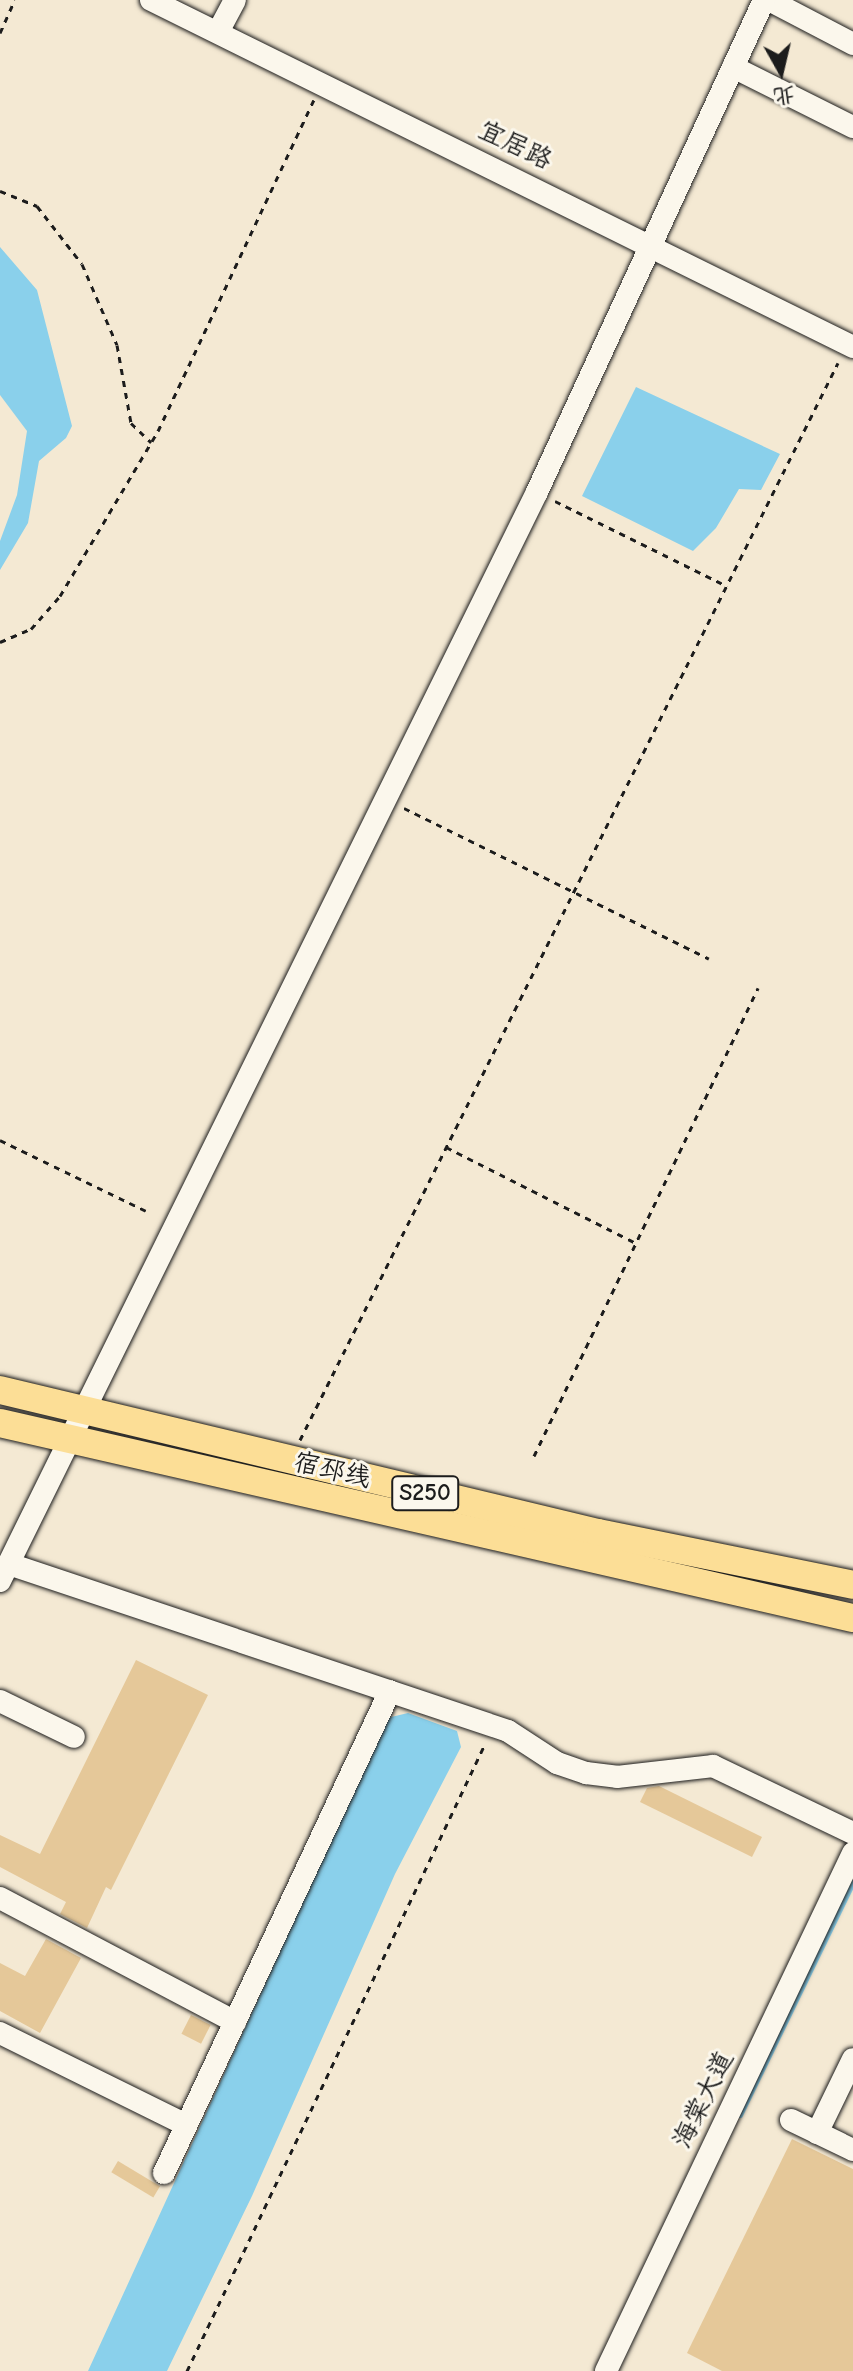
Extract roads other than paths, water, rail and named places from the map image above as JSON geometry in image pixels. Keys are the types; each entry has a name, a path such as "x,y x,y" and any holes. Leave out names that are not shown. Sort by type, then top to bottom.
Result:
{"main road":[{"name":"宿邳线","path":"0,1390 85,1414 289,1462 853,1585"},
{"name":"宿邳线","path":"0,1423 70,1442 853,1618"}],"street":[{"name":"宜居路","path":"151,0 851,341"},
{"path":"218,32 235,0"},
{"path":"853,44 766,0 537,492 383,798 85,1414 4,1572 494,1726 586,1773 617,1777 713,1766 853,1833"},
{"path":"733,67 853,127"},
{"path":"164,2173 390,1691"},
{"path":"0,1701 74,1737"},
{"name":"海棠大道","path":"606,2371 853,1853"},
{"path":"0,1898 235,2022"},
{"path":"0,2033 186,2125"},
{"path":"817,2133 853,2059"},
{"path":"791,2120 853,2150"}],"water":[{"path":"0,247 37,290 72,426 66,438 39,461 28,523 0,570 0,541 17,495 27,431 0,395"},
{"path":"636,387 780,454 761,490 739,489 716,528 693,551 582,496"},
{"path":"408,1713 457,1731 461,1747 395,1874 252,2196 167,2371 88,2371 387,1718"}],"waterway":[{"path":"740,2115 853,1882"}]}
